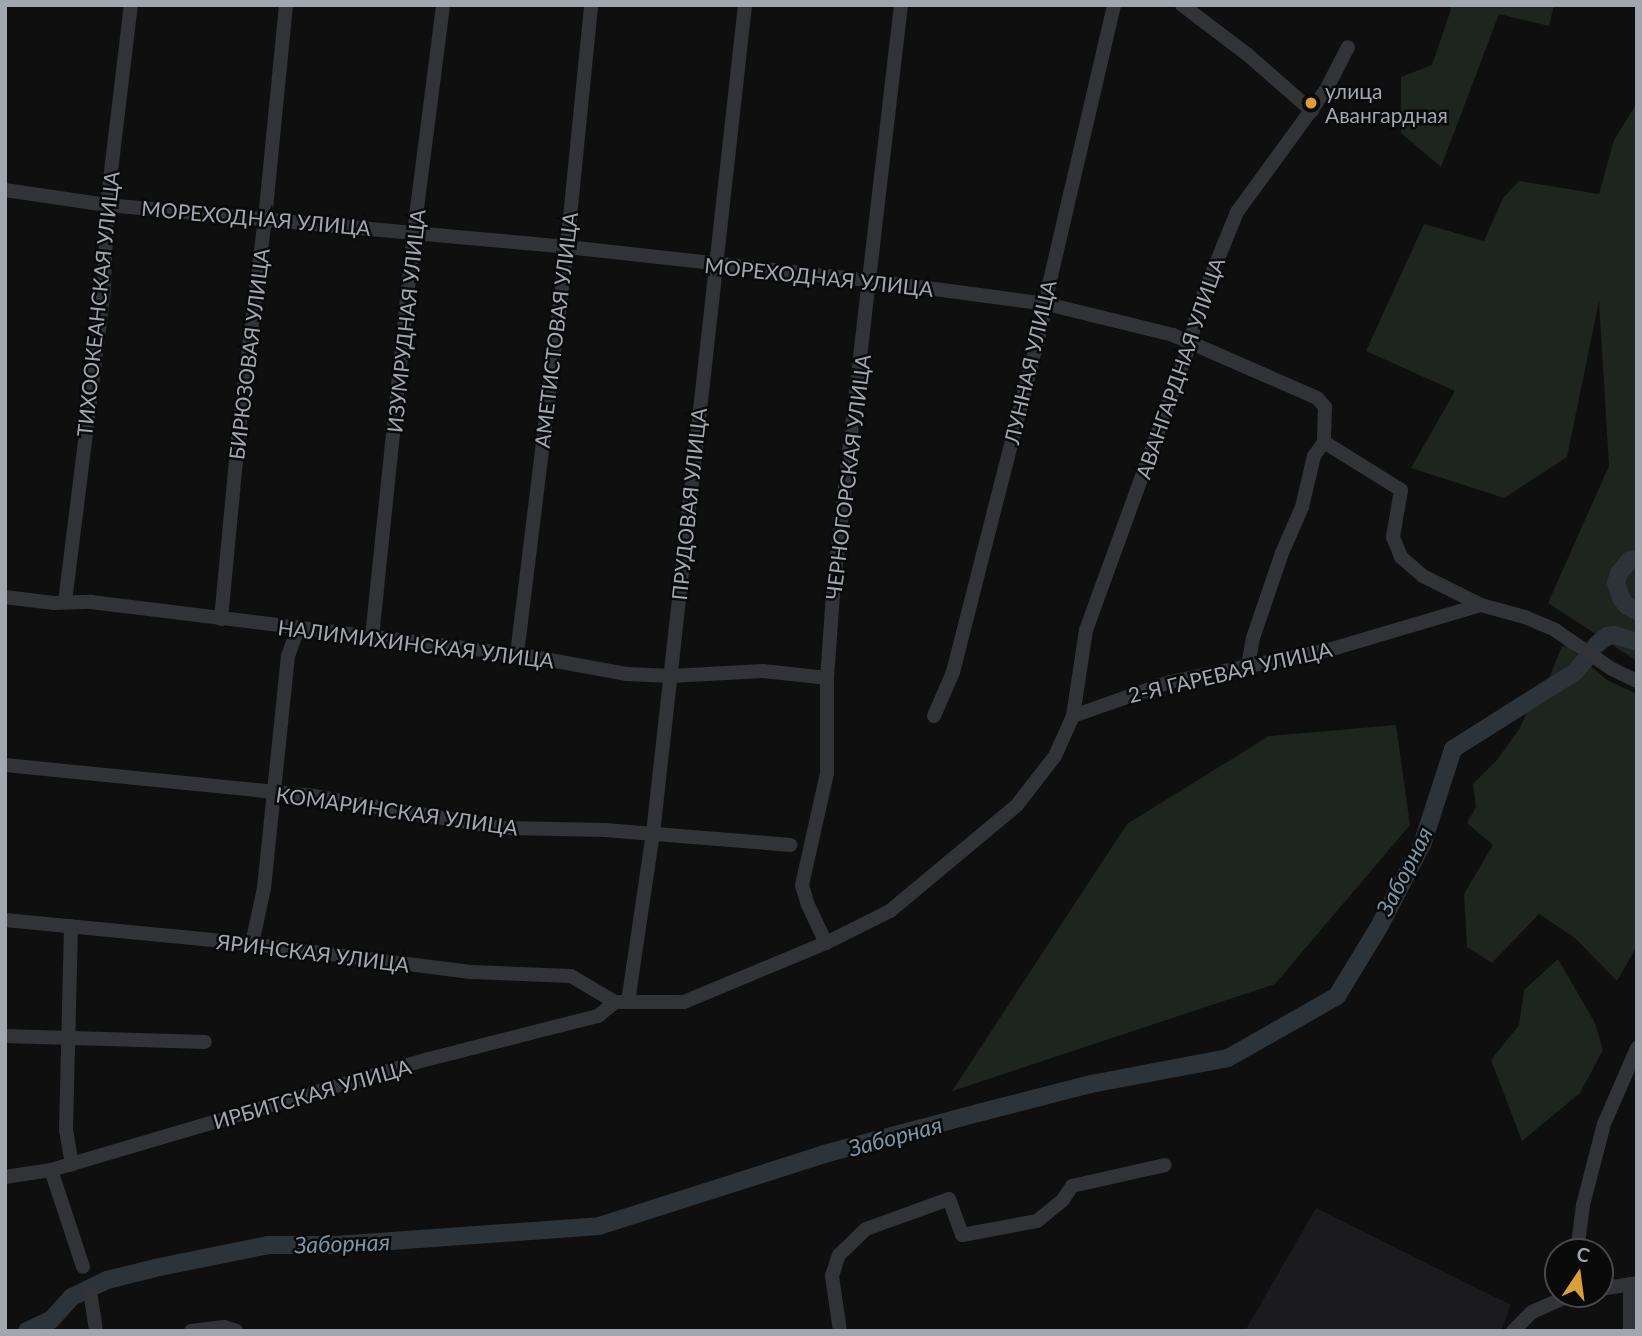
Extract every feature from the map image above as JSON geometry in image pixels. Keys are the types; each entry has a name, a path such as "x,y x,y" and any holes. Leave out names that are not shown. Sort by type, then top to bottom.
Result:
{"street":[{"name":"ТИХООКЕАНСКАЯ УЛИЦА","path":"65,603 104,288 107,205 131,5"},
{"name":"БИРЮЗОВАЯ УЛИЦА","path":"221,619 240,419 265,219 286,5"},
{"name":"ИЗУМРУДНАЯ УЛИЦА","path":"372,636 414,232 443,5"},
{"name":"АМЕТИСТОВАЯ УЛИЦА","path":"517,654 567,247 591,5"},
{"name":"ПРУДОВАЯ УЛИЦА","path":"621,1002 653,833 745,5"},
{"name":"ЧЕРНОГОРСКАЯ УЛИЦА","path":"826,943 808,905 802,885 827,773 827,678 834,581 901,5"},
{"name":"ЛУННАЯ УЛИЦА","path":"934,716 953,672 1047,304 1048,289 1114,5"},
{"path":"1182,5 1248,55 1312,111"},
{"name":"АВАНГАРДНАЯ УЛИЦА","path":"1073,716 1086,630 1190,344 1198,308 1237,212 1281,149 1312,111 1348,47"},
{"name":"МОРЕХОДНАЯ УЛИЦА","path":"5,190 107,205 567,247 715,266 867,280 1047,304 1173,335 1317,398 1325,407 1324,442"},
{"path":"1248,666 1259,620 1302,507 1314,456 1324,442 1401,490 1393,537 1401,557 1423,576 1482,605 1525,617 1555,630 1612,669 1637,681"},
{"name":"НАЛИМИХИНСКАЯ УЛИЦА","path":"5,597 65,603 91,602 372,636 517,654 626,674 671,676 762,671 827,678"},
{"name":"2-Я ГАРЕВАЯ УЛИЦА","path":"1073,716 1170,682 1332,649 1482,605"},
{"path":"252,944 264,888 288,656 298,629"},
{"path":"621,1002 684,1002 826,943 890,911 1017,805 1061,748 1073,716"},
{"name":"КОМАРИНСКАЯ УЛИЦА","path":"5,765 273,795 313,796 502,828 653,833 790,845"},
{"name":"ЯРИНСКАЯ УЛИЦА","path":"5,920 252,944 472,972 571,976 621,1002"},
{"path":"71,926 66,1130 72,1164"},
{"name":"ИРБИТСКАЯ УЛИЦА","path":"5,1177 51,1170 425,1060 598,1016 621,1002"},
{"path":"5,1035 205,1042"},
{"path":"1579,1238 1583,1205 1601,1134 1637,1048"},
{"path":"840,1331 832,1276 839,1255 866,1229 949,1199 962,1235 1037,1221 1062,1201 1072,1186 1164,1166"},
{"path":"51,1170 83,1267"},
{"path":"1614,1287 1633,1284 1630,1331"},
{"path":"90,1292 96,1331"},
{"path":"1513,1331 1544,1305"},
{"path":"191,1331 224,1327 236,1331"}],"shaded area":[{"path":"1448,5 1554,5 1549,26 1499,14 1441,167 1401,133 1401,77 1432,65 1451,9"},
{"path":"1637,103 1637,661 1548,603 1609,466 1599,301 1567,457 1504,498 1411,468 1455,391 1366,351 1424,224 1484,241 1503,198 1519,181 1599,194 1614,140"},
{"path":"1562,646 1567,646 1607,680 1637,694 1637,946 1617,981 1575,938 1539,914 1492,963 1467,947 1464,894 1493,845 1467,823 1476,807 1473,784 1497,760 1520,728 1536,691 1549,678"},
{"path":"1396,725 1410,825 1275,984 952,1091 1127,824 1269,736"},
{"path":"1558,959 1595,1023 1603,1050 1580,1093 1522,1141 1491,1060 1519,1025 1524,990"},
{"path":"1316,1208 1511,1305 1501,1331 1245,1331"}],"waterway":[{"name":"Заборная","path":"1637,559 1630,560 1619,573 1616,583 1621,598 1627,606 1637,611"},
{"name":"Заборная","path":"1596,645 1607,636 1614,635 1637,642"},
{"name":"Заборная","path":"27,1331 51,1320 72,1297 107,1280 155,1268 268,1245 336,1245 599,1226 824,1154 1091,1084 1228,1058 1337,996 1379,927 1423,842 1453,749 1575,672 1585,660"}],"place":[{"name":"улица Авангардная","path":"1311,103"}]}
